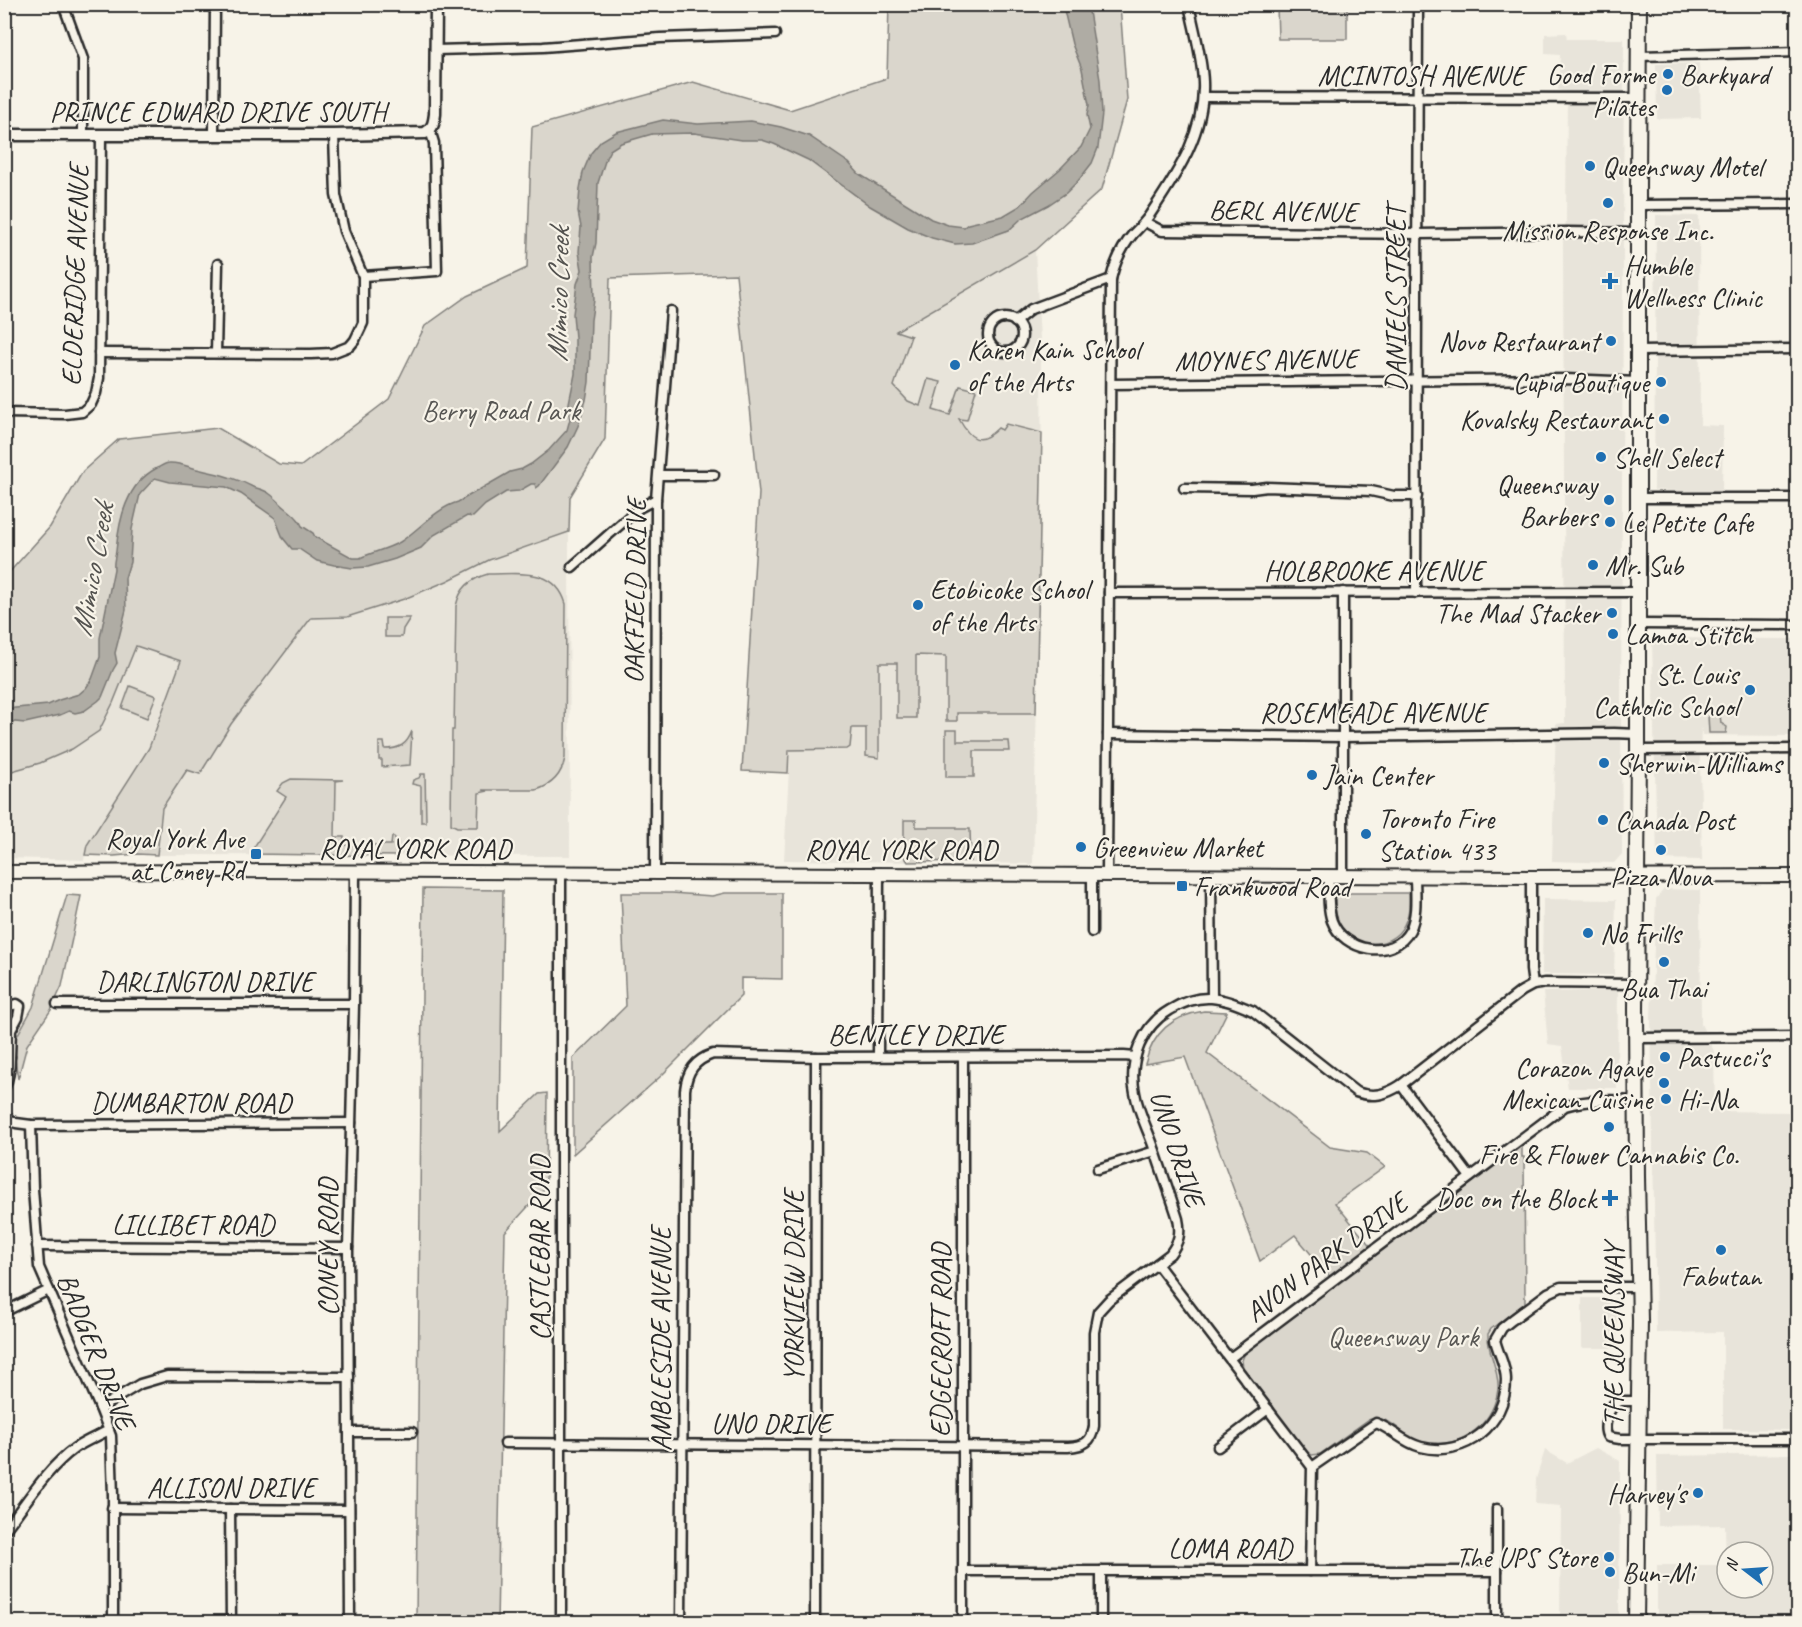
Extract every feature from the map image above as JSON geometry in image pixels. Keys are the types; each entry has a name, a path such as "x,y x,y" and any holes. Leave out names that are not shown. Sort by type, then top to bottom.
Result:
{"main road":[{"name":"THE QUEENSWAY","path":"1636,1623 1640,1401 1636,984 1639,4"},
{"name":"ROYAL YORK ROAD","path":"4,872 1797,876"}],"street":[{"path":"63,4 83,59 83,135"},
{"path":"214,135 215,4"},
{"path":"363,276 437,271 434,143 430,130 435,114 436,4"},
{"path":"1107,875 1111,279 1124,246 1145,222 1181,167 1198,125 1203,97 1203,80 1189,4"},
{"name":"DANIELS STREET","path":"1416,593 1418,4"},
{"path":"436,50 775,34"},
{"path":"1639,56 1797,52"},
{"name":"MCINTOSH AVENUE","path":"1203,97 1638,98"},
{"name":"PRINCE EDWARD DRIVE SOUTH","path":"4,135 421,134 430,130"},
{"name":"ELDERIDGE AVENUE","path":"4,413 82,412 91,404 96,393 99,378 101,135"},
{"path":"99,353 311,354 332,352 350,346 363,323 363,276 344,231 336,195 334,135"},
{"path":"1638,205 1797,204"},
{"name":"BERL AVENUE","path":"1145,222 1162,231 1418,234 1638,233"},
{"path":"216,353 218,264"},
{"path":"1015,322 1031,309 1111,279"},
{"name":"OAKFIELD DRIVE","path":"655,872 657,499 671,311"},
{"path":"1004,318 1015,322 1021,331 1018,346 1014,350 1003,352 993,348 988,338 990,327 994,322 1004,318"},
{"path":"1638,351 1797,349"},
{"name":"MOYNES AVENUE","path":"1111,384 1417,379 1566,379 1638,382"},
{"path":"659,475 714,475"},
{"path":"1184,488 1371,491 1394,496 1417,496"},
{"path":"1638,498 1797,498"},
{"path":"572,567 639,508 657,499"},
{"path":"1343,592 1344,875"},
{"name":"HOLBROOKE AVENUE","path":"1109,593 1638,592"},
{"path":"1638,624 1797,626"},
{"name":"ROSEMEADE AVENUE","path":"1108,734 1343,737 1638,734"},
{"path":"1638,750 1797,749"},
{"name":"CONEY ROAD","path":"350,1623 348,1248 354,1004 354,872"},
{"name":"CASTLEBAR ROAD","path":"561,873 561,1623"},
{"path":"878,1057 879,873"},
{"path":"1092,874 1092,932"},
{"path":"1211,875 1212,997 1253,1011 1356,1092 1364,1095 1386,1094 1401,1085 1522,991 1533,985 1545,983 1636,984"},
{"path":"1329,875 1332,922 1344,938 1367,949 1391,946 1405,937 1410,930 1415,908 1415,875"},
{"path":"1531,877 1533,985"},
{"name":"UNO DRIVE","path":"505,1443 1068,1448 1085,1444 1090,1440 1094,1426 1095,1332 1098,1312 1109,1300 1170,1254 1176,1245 1180,1227 1134,1090 1135,1057 1146,1033 1166,1012 1191,1001 1212,997"},
{"path":"4,1007 17,1004 20,1006 18,1017 11,1030 7,1057 9,1080 4,1089"},
{"name":"DARLINGTON DRIVE","path":"57,1004 354,1004"},
{"path":"1637,1038 1797,1037"},
{"name":"BENTLEY DRIVE","path":"698,1060 713,1054 816,1057 1135,1057"},
{"name":"YORKVIEW DRIVE","path":"815,1623 816,1057"},
{"name":"EDGECROFT ROAD","path":"963,1057 963,1623"},
{"name":"AMBLESIDE AVENUE","path":"681,1623 685,1090 689,1072 698,1060"},
{"path":"1401,1085 1470,1177"},
{"name":"AVON PARK DRIVE","path":"1230,1358 1565,1107 1600,1100 1637,1101"},
{"path":"4,1116 16,1123 31,1125"},
{"name":"DUMBARTON ROAD","path":"31,1125 351,1123"},
{"name":"BADGER DRIVE","path":"31,1125 38,1263 109,1430 112,1450 113,1623"},
{"path":"1098,1169 1155,1151"},
{"name":"LILLIBET ROAD","path":"37,1246 348,1248"},
{"path":"1157,1264 1312,1467 1310,1571"},
{"path":"1312,1467 1376,1423 1420,1447 1449,1449 1469,1443 1493,1421 1503,1399 1506,1377 1495,1340 1502,1328 1548,1293 1561,1287 1640,1287"},
{"path":"4,1312 49,1290"},
{"path":"100,1408 140,1384 166,1376 349,1377"},
{"path":"1640,1401 1620,1401 1613,1405 1605,1428 1609,1438 1797,1439"},
{"path":"1218,1448 1268,1409"},
{"path":"4,1531 61,1459 76,1447 109,1430"},
{"path":"349,1432 412,1432"},
{"name":"ALLISON DRIVE","path":"112,1508 349,1510"},
{"path":"230,1509 231,1623"},
{"path":"1497,1509 1497,1623"},
{"name":"LOMA ROAD","path":"963,1571 1497,1571"},
{"path":"1101,1571 1101,1623"}],"shaded area":[{"path":"1061,4 1088,5 1100,80 1102,113 1098,148 1092,163 1066,193 1021,219 1009,230 972,243 955,244 908,228 870,206 808,160 762,140 741,140 694,133 652,134 621,143 610,150 598,183 596,243 593,257 594,300 586,400 578,426 568,447 539,486 536,488 535,484 531,484 519,491 506,492 485,505 473,517 467,516 434,535 421,548 368,567 352,568 317,561 299,549 292,549 283,538 275,518 241,494 226,487 170,482 155,478 140,494 132,529 130,562 125,578 126,610 115,653 117,663 102,697 84,711 75,713 69,711 25,723 5,721 5,709 48,705 79,694 92,679 100,657 100,638 122,515 138,483 164,464 177,463 266,491 315,537 353,558 360,558 400,542 443,509 510,472 531,464 549,450 567,430 570,419 568,411 575,374 573,314 577,284 582,270 579,252 581,227 578,212 580,189 583,172 591,153 601,141 616,132 663,120 698,124 751,121 809,136 849,163 859,174 931,219 948,225 964,227 968,224 1003,216 1020,206 1060,169 1081,147 1090,129 1087,115 1089,105 1082,69 1072,44"},
{"path":"1566,33 1567,39 1624,39 1622,854 1614,863 1552,861 1556,724 1565,723 1563,240 1566,221 1567,92 1558,90 1560,55 1545,54 1545,34"},
{"path":"1699,63 1701,118 1657,119 1656,64"},
{"path":"1656,215 1699,216 1700,425 1723,426 1722,493 1654,490"},
{"name":"Etobicoke School of the Arts","path":"1035,250 1041,357 1042,496 1033,864 784,860 804,496 876,342"},
{"path":"569,532 570,856 157,855 162,808 187,770 200,773 231,724 311,618 347,617 404,599 489,560"},
{"path":"1652,638 1797,639 1797,736 1702,735 1701,726 1702,860 1657,859"},
{"path":"136,646 182,661 149,748 87,845 84,860 5,858 5,773 40,763 72,749 113,703"},
{"path":"1664,889 1700,890 1701,1024 1714,1051 1715,1111 1797,1112 1797,1430 1723,1429 1723,1332 1656,1333 1651,1018 1656,899"},
{"name":"No Frills","path":"1543,899 1616,900 1614,975 1542,974"},
{"path":"1618,990 1617,1088 1568,1088 1562,1046 1548,1044 1543,992"},
{"path":"1582,1298 1618,1298 1617,1348 1582,1348"},
{"path":"1596,1448 1620,1461 1619,1622 1560,1622 1561,1506 1535,1504 1536,1479 1545,1450 1567,1463"},
{"path":"1797,1454 1797,1622 1657,1622 1657,1565 1715,1565 1715,1600 1775,1600 1775,1540 1725,1540 1725,1525 1658,1526 1657,1456"}],"green space":[{"name":"Berry Road Park","path":"889,5 1120,5 1127,100 1102,189 1035,250 896,331 911,336 894,386 908,401 920,406 928,379 941,382 933,410 950,415 960,386 976,390 967,420 959,419 971,436 980,439 998,428 1002,430 1006,424 1042,433 1036,713 957,713 957,721 946,721 946,656 916,655 916,718 897,718 897,663 879,663 879,758 866,756 866,728 852,728 850,747 847,749 789,750 788,773 742,771 759,493 736,274 610,278 605,439 570,497 569,532 489,560 404,599 347,617 311,618 231,724 200,774 187,770 162,808 157,855 85,855 87,845 149,748 181,661 136,646 99,731 72,749 40,763 5,773 5,577 50,527 83,471 119,439 218,428 279,464 301,466 389,399 425,326 467,296 527,268 532,127 693,82 790,110 887,78"},
{"path":"1277,5 1347,5 1347,39 1278,39"},
{"path":"488,574 534,575 545,578 561,592 566,604 565,758 556,778 542,788 483,790 488,791 479,793 478,827 457,827 451,824 456,606 460,594 467,585"},
{"path":"385,618 410,618 403,629 402,637 385,637"},
{"path":"130,686 156,696 147,718 122,708"},
{"path":"1720,714 1721,723 1727,727 1726,733 1709,733 1708,715"},
{"path":"946,730 957,730 957,741 1009,741 1010,751 974,751 974,777 946,777"},
{"path":"412,731 410,765 382,767 382,760 379,760 379,742 384,742 385,749 398,747 408,740"},
{"path":"421,774 425,774 426,822 421,822 421,786 412,784 413,780 419,778"},
{"path":"291,779 343,780 336,781 335,837 344,837 344,845 391,845 392,837 394,837 398,842 398,856 252,854 254,847 286,797 277,791 283,783"},
{"path":"904,820 916,820 916,827 970,829 971,861 908,862 904,856"},
{"path":"423,889 503,890 500,1131 539,1094 547,1093 546,1187 505,1232 497,1622 416,1622"},
{"path":"621,893 712,896 725,893 782,893 782,979 741,978 741,996 661,1076 573,1154 573,1058 626,1006"},
{"path":"1335,893 1409,893 1406,921 1398,934 1389,940 1380,943 1360,941 1343,930 1335,910"},
{"path":"67,895 81,896 62,986 51,1010 27,1045 18,1079 14,1052 16,1038 33,1007"},
{"name":"Queensway Park","path":"1204,1011 1227,1012 1207,1053 1330,1147 1367,1153 1385,1167 1335,1203 1376,1253 1522,1143 1525,1303 1491,1329 1488,1334 1498,1389 1496,1400 1486,1419 1470,1434 1450,1442 1425,1444 1410,1438 1388,1421 1375,1419 1368,1420 1320,1454 1312,1455 1306,1451 1243,1368 1242,1360 1245,1353 1336,1284 1295,1235 1260,1261 1185,1057 1145,1064 1153,1043 1166,1027 1182,1017"}],"place":[{"name":"Barkyard","path":"1668,74"},
{"name":"Good Forme Pilates","path":"1667,90"},
{"name":"Queensway Motel","path":"1590,166"},
{"name":"Mission Response Inc.","path":"1608,203"},
{"name":"Humble Wellness Clinic","path":"1610,281"},
{"name":"Novo Restaurant","path":"1611,341"},
{"name":"Karen Kain School of the Arts","path":"955,365"},
{"name":"Cupid Boutique","path":"1661,382"},
{"name":"Kovalsky Restaurant","path":"1664,419"},
{"name":"Shell Select","path":"1601,457"},
{"name":"Queensway Barbers","path":"1609,500"},
{"name":"Le Petite Cafe","path":"1610,522"},
{"name":"Mr. Sub","path":"1593,565"},
{"name":"Etobicoke School of the Arts","path":"918,605"},
{"name":"The Mad Stacker","path":"1612,613"},
{"name":"Lamoa Stitch","path":"1613,634"},
{"name":"St. Louis Catholic School","path":"1750,690"},
{"name":"Sherwin-Williams","path":"1604,763"},
{"name":"Jain Center","path":"1312,775"},
{"name":"Canada Post","path":"1603,820"},
{"name":"Toronto Fire Station 433","path":"1366,834"},
{"name":"Greenview Market","path":"1081,847"},
{"name":"Pizza Nova","path":"1661,850"},
{"name":"Royal York Ave at Coney Rd","path":"256,854"},
{"name":"Frankwood Road","path":"1182,886"},
{"name":"No Frills","path":"1588,933"},
{"name":"Bua Thai","path":"1664,962"},
{"name":"Pastucci's","path":"1665,1057"},
{"name":"Corazon Agave Mexican Cuisine","path":"1664,1083"},
{"name":"Hi-Na","path":"1666,1099"},
{"name":"Fire & Flower Cannabis Co.","path":"1609,1127"},
{"name":"Doc on the Block","path":"1610,1198"},
{"name":"Fabutan","path":"1721,1250"},
{"name":"Harvey's","path":"1698,1493"},
{"name":"The UPS Store","path":"1609,1557"},
{"name":"Bun-Mi","path":"1610,1572"}],"water label":[{"name":"Mimico Creek","path":"558,295"},
{"name":"Mimico Creek","path":"92,570"}]}
